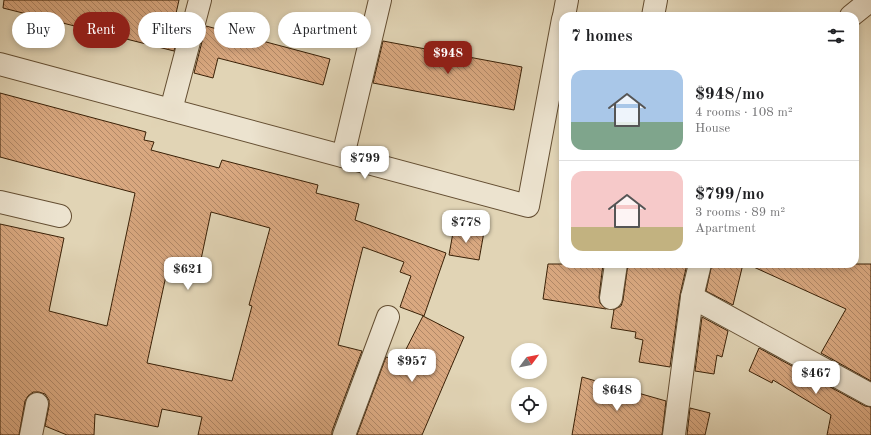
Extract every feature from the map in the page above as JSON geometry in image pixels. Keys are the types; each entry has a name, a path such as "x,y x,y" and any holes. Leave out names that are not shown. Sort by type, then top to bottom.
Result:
{"street":[{"path":"171,110 200,0"},
{"path":"343,156 380,0"},
{"path":"564,12 566,0"},
{"path":"654,12 656,0"},
{"path":"856,12 871,0"},
{"path":"0,64 528,206 559,60"},
{"path":"0,202 60,216"},
{"path":"610,298 615,268"},
{"path":"674,435 692,297 699,268"},
{"path":"692,297 871,395"},
{"path":"344,435 388,317"},
{"path":"31,435 37,404"}],"building":[{"path":"4,0 179,0 176,12 138,12 138,42 130,40 130,12 73,12 73,26 65,24 65,12 19,12 3,8"},
{"path":"206,26 214,28 214,48 270,48 270,43 278,45 278,48 289,48 330,59 323,85 218,58 213,78 194,73 200,48 206,48"},
{"path":"383,41 522,67 514,110 373,83"},
{"path":"162,48 175,48 174,51"},
{"path":"0,93 146,132 144,140 154,142 151,150 219,168 222,160 318,185 316,193 359,204 355,220 446,253 424,316 400,307 411,276 400,272 404,262 363,247 338,345 362,351 332,431 332,435 198,435 202,417 162,409 158,427 95,414 94,435 67,435 45,426 49,400 45,394 33,392 25,401 19,435 0,435 0,224 64,238 49,311 107,326 135,193 0,157","holes":["211,212 270,228 249,305 252,306 232,381 147,363 169,262 199,269"]},
{"path":"454,227 484,232 479,260 449,255"},
{"path":"548,264 559,264 559,268 603,268 599,297 600,303 606,309 543,299"},
{"path":"859,264 871,264 871,381 821,353 846,309 756,268 859,268"},
{"path":"627,268 686,268 680,295 670,367 639,362 643,340 635,338 636,332 611,328 613,310 621,306"},
{"path":"711,268 742,268 733,305 706,291"},
{"path":"423,316 464,337 422,435 357,435 386,357 400,361"},
{"path":"702,317 728,331 722,357 717,355 714,374 695,371"},
{"path":"759,348 865,406 871,407 871,435 827,435 831,415 773,380 772,383 749,371"},
{"path":"582,377 666,401 662,435 572,435"},
{"path":"690,408 710,413 705,435 687,435"}]}
